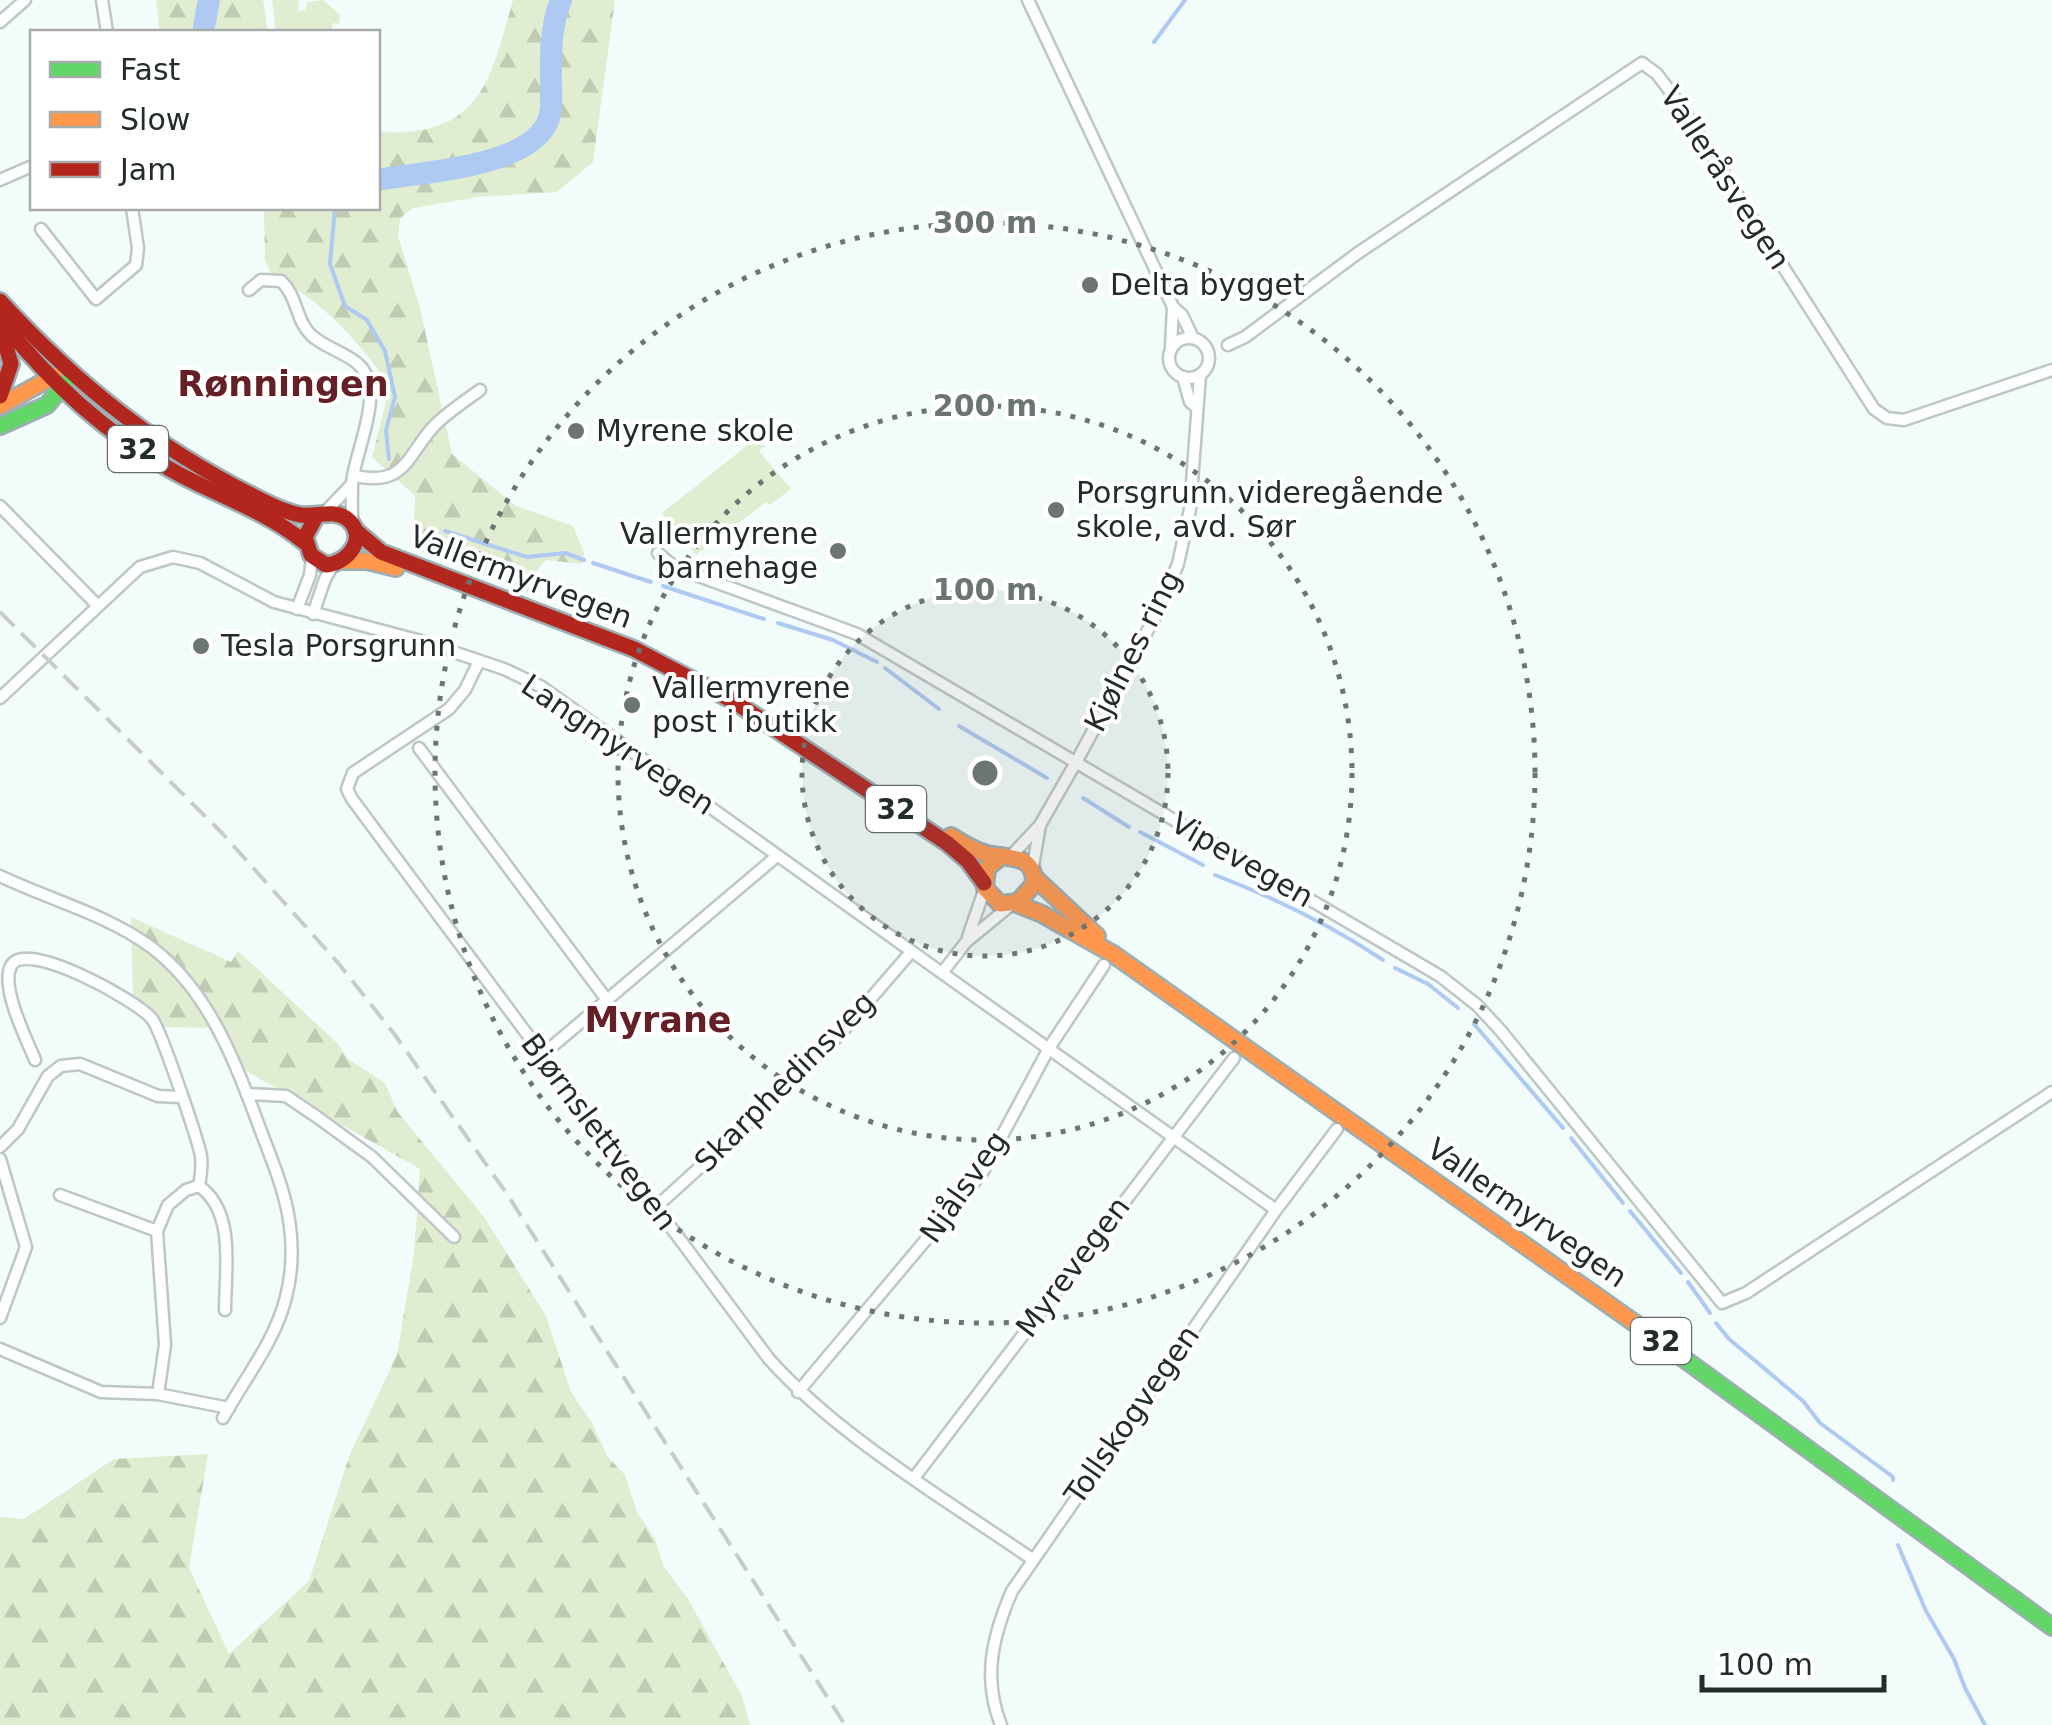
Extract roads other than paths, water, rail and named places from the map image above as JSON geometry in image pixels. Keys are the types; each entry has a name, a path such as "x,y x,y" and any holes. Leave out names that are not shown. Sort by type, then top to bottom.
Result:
{"main road":[{"name":"32","path":"0,301 68,374 129,424 184,459 275,506 319,515 339,514 354,527"},
{"name":"32","path":"0,318 62,393 153,459 272,518 322,564 339,563"},
{"path":"0,328 12,357 9,380 0,396"},
{"path":"0,406 47,378 68,374 62,393 44,406 0,426"},
{"path":"308,550 306,530 319,515"},
{"path":"339,563 355,547 354,527"},
{"name":"Vallermyrvegen","path":"354,527 380,552 634,649 734,702 958,852 984,886"},
{"name":"Vallermyrvegen","path":"339,563 367,560 397,568 631,659 672,670"},
{"name":"Vallermyrvegen","path":"800,743 859,774 964,844 1006,856"},
{"name":"32","path":"1006,856 1022,859 1033,874"},
{"path":"984,886 987,868 1006,856"},
{"path":"1014,905 1030,893 1033,874"},
{"name":"Vallermyrvegen","path":"1033,874 1108,959"},
{"name":"32","path":"984,886 994,901 1014,905"},
{"name":"Vallermyrvegen","path":"1014,905 1045,914 1094,945 1108,959 1770,1419 2052,1627"}],"street":[{"path":"0,22 25,0"},
{"path":"102,0 107,30"},
{"path":"1028,0 1174,307 1193,338 1209,354 1207,368 1200,375 1183,377 1170,365 1174,307"},
{"name":"Valleråsvegen","path":"1228,345 1358,253 1642,64 1657,74 1678,102 1874,409 1887,418 1904,420 2052,370"},
{"path":"0,180 30,167"},
{"path":"41,228 96,299 136,265 138,248 132,210"},
{"path":"249,290 268,278 281,281 292,294 306,330 320,343 356,362 365,373 370,388 369,407 353,480 354,527"},
{"path":"1171,348 1178,340 1193,338"},
{"name":"Kjølnes ring","path":"1006,856 1040,825 1076,764 1156,615 1178,564 1198,441 1196,407 1200,403 1200,375"},
{"name":"Kjølnes ring","path":"1183,377 1190,402 1196,407"},
{"path":"319,515 353,480 375,478 405,467 436,424 480,390"},
{"path":"0,506 97,605 0,698"},
{"path":"297,609 310,575 308,550"},
{"name":"Vipevegen","path":"658,553 674,567 856,634 1423,964 1468,998 1535,1071 1722,1304 2052,1092"},
{"name":"Langmyrvegen","path":"97,605 140,567 173,557 200,563 254,593 297,609 400,634 542,688 1276,1210"},
{"path":"314,614 325,579 339,563"},
{"name":"Bjørnslettvegen","path":"479,661 465,690 449,709 353,773 347,789 768,1360 798,1392 1032,1559"},
{"path":"420,748 607,1000"},
{"name":"Kjølnes ring","path":"1033,874 1040,825"},
{"path":"542,1056 777,856"},
{"path":"0,876 114,925 161,955 184,978 205,1006 247,1094 282,1189 292,1254 281,1314 226,1413 158,1394 86,1388 0,1349"},
{"path":"966,942 984,886"},
{"path":"942,973 966,942 1014,905"},
{"name":"Skarphedinsveg","path":"655,1208 744,1128 840,1033 911,952"},
{"path":"35,1060 8,984 10,966 27,957 64,968 125,999 152,1018 200,1153 199,1186 219,1205 224,1226 225,1310"},
{"name":"Njålsveg","path":"798,1392 982,1173 1049,1048 1108,959"},
{"name":"Myrevegen","path":"914,1478 1234,1058"},
{"path":"0,1147 18,1129 48,1076 61,1066 80,1064 158,1096 180,1097"},
{"path":"247,1094 286,1096 317,1116 372,1157 454,1237"},
{"name":"Tollskogvegen","path":"1001,1725 990,1682 991,1652 1012,1591 1276,1210 1337,1129"},
{"path":"0,1159 26,1247 0,1318"},
{"path":"158,1394 165,1345 157,1231 168,1205 186,1190 199,1186"},
{"path":"60,1195 157,1231"}],"waterway":[{"path":"203,30 209,0"},
{"path":"380,180 480,163 529,143 545,127 551,107 552,40 561,0"},
{"path":"1154,42 1185,0"},
{"path":"335,210 330,264 345,306 367,320 385,351 395,397 386,430 389,459"},
{"path":"445,531 527,557 565,553 584,560"},
{"path":"593,563 651,582"},
{"path":"663,586 764,619"},
{"path":"778,623 833,640 877,662"},
{"path":"885,668 939,709"},
{"path":"959,726 1047,778"},
{"path":"1083,798 1129,827"},
{"path":"1140,832 1203,865"},
{"path":"1215,875 1301,913 1383,960"},
{"path":"1395,968 1428,984 1458,1008"},
{"path":"1474,1024 1563,1128"},
{"path":"1571,1138 1623,1203"},
{"path":"1630,1211 1681,1273"},
{"path":"1688,1282 1710,1313"},
{"path":"1716,1323 1729,1339 1803,1401 1820,1423 1893,1480"},
{"path":"1898,1545 1926,1611 1985,1725"}],"railway":[{"path":"0,612 222,833 339,964 395,1035 507,1194 845,1725"}],"place":[{"name":"Delta bygget","path":"1090,285"},
{"name":"Myrene skole","path":"576,431"},
{"name":"Porsgrunn videregående skole, avd. Sør","path":"1056,510"},
{"name":"Vallermyrene barnehage","path":"838,551"},
{"name":"Tesla Porsgrunn","path":"201,646"},
{"name":"Vallermyrene post i butikk","path":"632,705"}],"district":[{"name":"Rønningen","path":"283,384"},
{"name":"Myrane","path":"658,1020"}]}
